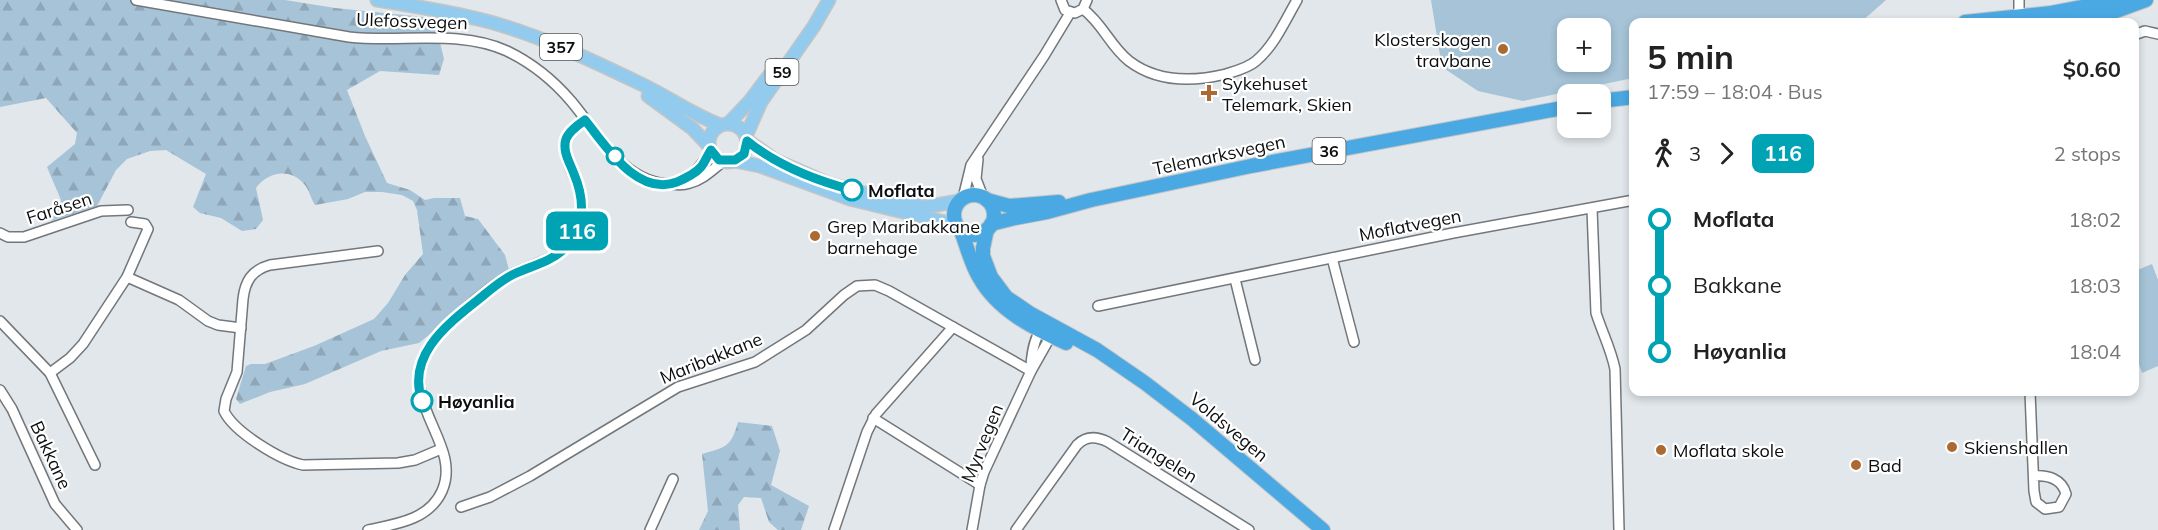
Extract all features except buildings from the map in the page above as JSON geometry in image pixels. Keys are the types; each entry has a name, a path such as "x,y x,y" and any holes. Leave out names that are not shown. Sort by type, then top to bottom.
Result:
{"highway":[{"path":"2003,18 2146,0"},
{"path":"2089,18 2117,2"},
{"path":"1611,100 1629,98"},
{"name":"Telemarksvegen","path":"989,227 1002,220 1274,161 1557,109"},
{"name":"36","path":"961,200 973,195 985,199"},
{"path":"985,199 994,214 989,227"},
{"name":"Telemarksvegen","path":"985,199 999,204 1018,206 1091,200"},
{"path":"959,227 954,215 961,200"},
{"name":"36","path":"959,227 975,235 989,227"},
{"name":"Voldsvegen","path":"959,227 975,270 985,287 1007,309 1046,330 1096,350 1169,400 1323,530"},
{"name":"Voldsvegen","path":"989,227 983,256 994,282 1006,297 1046,330"}],"main road":[{"name":"357","path":"377,0 433,9 490,22 556,45 640,83 699,117 737,126 764,154 791,169 830,184 926,207 961,200"},
{"name":"59","path":"724,124 749,102 825,5"},
{"name":"59","path":"747,138 761,102 814,26 825,5"},
{"name":"357","path":"615,73 693,129 716,157 760,166 850,199 959,227"},
{"path":"710,148 711,134 724,124"},
{"path":"730,161 744,154 747,138"}],"street":[{"name":"Ulefossvegen","path":"136,0 359,38 461,40 491,45 517,56 545,75 571,101 627,168 646,180 688,184 730,161"},
{"path":"1061,0 1062,6 1070,13 1080,12 1085,5 1116,49 1131,62 1153,74 1185,80 1216,76 1255,63 1274,40 1297,0"},
{"path":"2019,0 2019,10"},
{"path":"961,200 971,165 1070,13"},
{"path":"2139,33 2145,31 2158,34"},
{"path":"368,530 414,519 428,510 441,494 446,476 446,463 420,396 420,375 424,356 439,333 492,288 514,274 556,256 570,243 578,230 583,205 565,144 569,134 585,120"},
{"path":"670,184 693,175 701,167 710,148"},
{"path":"980,151 976,179 985,199"},
{"name":"Moflatvegen","path":"1098,306 1453,233 1629,201"},
{"path":"1592,209 1596,313 1616,369 1619,530"},
{"name":"Faråsen","path":"0,233 8,237 24,237 101,211 128,210"},
{"path":"50,373 70,358 83,344 128,277 148,229 145,224 131,222"},
{"path":"378,251 270,265 259,268 250,276 245,288 237,372 226,399 224,411 231,421 275,455 303,465 398,463 415,460 441,449"},
{"path":"1332,258 1354,342"},
{"path":"128,277 178,300 208,321 218,325 241,328"},
{"path":"1235,279 1255,360"},
{"name":"Maribakkane","path":"461,507 490,497 530,476 672,390 755,362 806,330 857,286 869,284 882,287 1030,371"},
{"path":"0,321 50,373 95,465"},
{"path":"834,530 873,418 952,327"},
{"name":"Myrvegen","path":"972,530 980,485 988,461 1030,371 1032,353 1046,330"},
{"name":"Bakkane","path":"0,390 13,412 55,504 77,530"},
{"path":"2030,396 2034,476"},
{"path":"873,418 980,485"},
{"name":"Triangelen","path":"1016,530 1077,446 1086,439 1097,437 1249,530"},
{"path":"650,530 674,479"}],"green space":[{"path":"0,0 285,0 335,8 434,18 444,59 439,75 380,71 347,90 387,183 410,190 425,200 460,198 465,216 478,219 505,255 509,270 419,343 381,351 305,384 270,392 240,404 236,399 246,366 265,364 314,346 374,319 388,303 405,275 423,254 417,210 413,201 402,195 365,192 348,199 315,205 306,186 298,179 286,174 272,175 256,188 263,220 256,229 242,231 221,218 200,213 193,207 206,174 166,150 150,151 127,159 116,170 97,206 51,221 61,200 47,167 75,144 77,133 46,98 0,107"},
{"name":"Klosterskogen travbane","path":"1431,0 1886,0 1866,18 1629,18 1629,79 1604,84 1557,84 1557,94 1523,101 1478,91 1442,67"},
{"path":"2152,264 2158,280 2158,366 2142,373 2139,364 2139,269"},
{"path":"738,422 772,426 780,451 771,485 809,506 801,530 778,530 769,522 761,498 744,497 738,505 740,530 699,530 708,511 702,454 716,450 730,442"}],"bus line":[{"name":"116","path":"422,401 419,386 421,365 428,348 439,333 503,280 556,256 574,237 578,230 583,205 565,144 572,130 585,120 619,161 636,175 658,184 670,184 693,175 701,167 711,150 719,160 730,162 740,158 746,150 747,141 764,154 791,169 852,190"}],"place":[{"name":"Klosterskogen travbane","path":"1503,49"},
{"name":"Sykehuset Telemark, Skien","path":"1209,93"},
{"name":"Moflata","path":"852,190"},
{"name":"Grep Maribakkane barnehage","path":"815,236"},
{"name":"Høyanlia","path":"422,401"},
{"name":"Skienshallen","path":"1952,447"},
{"name":"Moflata skole","path":"1661,450"},
{"name":"Bad","path":"1856,465"}]}
